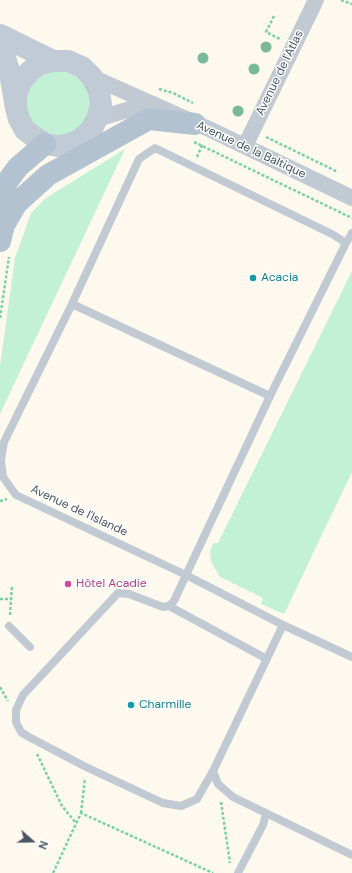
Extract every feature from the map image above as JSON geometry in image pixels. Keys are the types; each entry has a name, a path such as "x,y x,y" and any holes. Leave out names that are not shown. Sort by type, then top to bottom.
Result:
{"main road":[{"path":"0,35 53,61"},
{"path":"0,43 10,73 16,108 19,119 25,130 45,144 58,146 70,144 81,138 91,130 97,120 101,105 99,90 92,77 82,67 68,61 53,61 40,64 30,71 21,82 16,94 16,108"},
{"path":"5,246 4,225 17,203 48,175 149,119 192,132"},
{"path":"0,201 7,182 18,168 45,144"}],"street":[{"name":"Avenue de l'Atlas","path":"245,146 316,0"},
{"name":"Avenue de la Baltique","path":"92,77 150,103 192,132 209,129 352,198"},
{"path":"97,120 150,103"}],"lane":[{"name":"Avenue de l'Islande","path":"346,243 332,234 155,148 139,159 72,304 4,442 1,460 3,477 16,494 186,575 284,625 352,657"},
{"path":"169,606 174,601 270,396 352,232"},
{"path":"72,304 270,396"},
{"path":"267,659 169,606 162,607 129,594 118,593 23,695 16,710 16,722 21,732 86,767 163,803 181,806 197,799 213,771 284,625"},
{"path":"9,626 30,647"},
{"path":"213,771 218,784 233,797 352,855"},
{"path":"238,873 263,825 266,814"}],"path":[{"path":"341,0 352,4"},
{"path":"274,16 266,32 281,38 277,45"},
{"path":"192,132 352,218"},
{"path":"0,318 5,246"},
{"path":"9,626 12,585"},
{"path":"0,599 12,598"},
{"path":"29,737 62,806 76,823"},
{"path":"53,873 81,813 86,767"},
{"path":"218,784 230,865"},
{"path":"81,813 213,873"}],"shaded area":[{"path":"0,0 352,0 352,873 0,873"}],"green space":[{"path":"52,71 64,71 81,80 88,91 90,103 88,115 81,126 64,135 52,135 40,130 31,121 26,109 26,97 31,85 40,76"},
{"path":"125,149 0,414 0,366 15,258 31,213 46,198"},
{"path":"352,271 352,472 284,614 261,604 263,598 220,577 211,562 210,550 214,543 218,543"}],"place":[{"name":"Acacia","path":"253,278"},
{"name":"Hôtel Acadie","path":"68,584"},
{"name":"Charmille","path":"131,705"}]}
